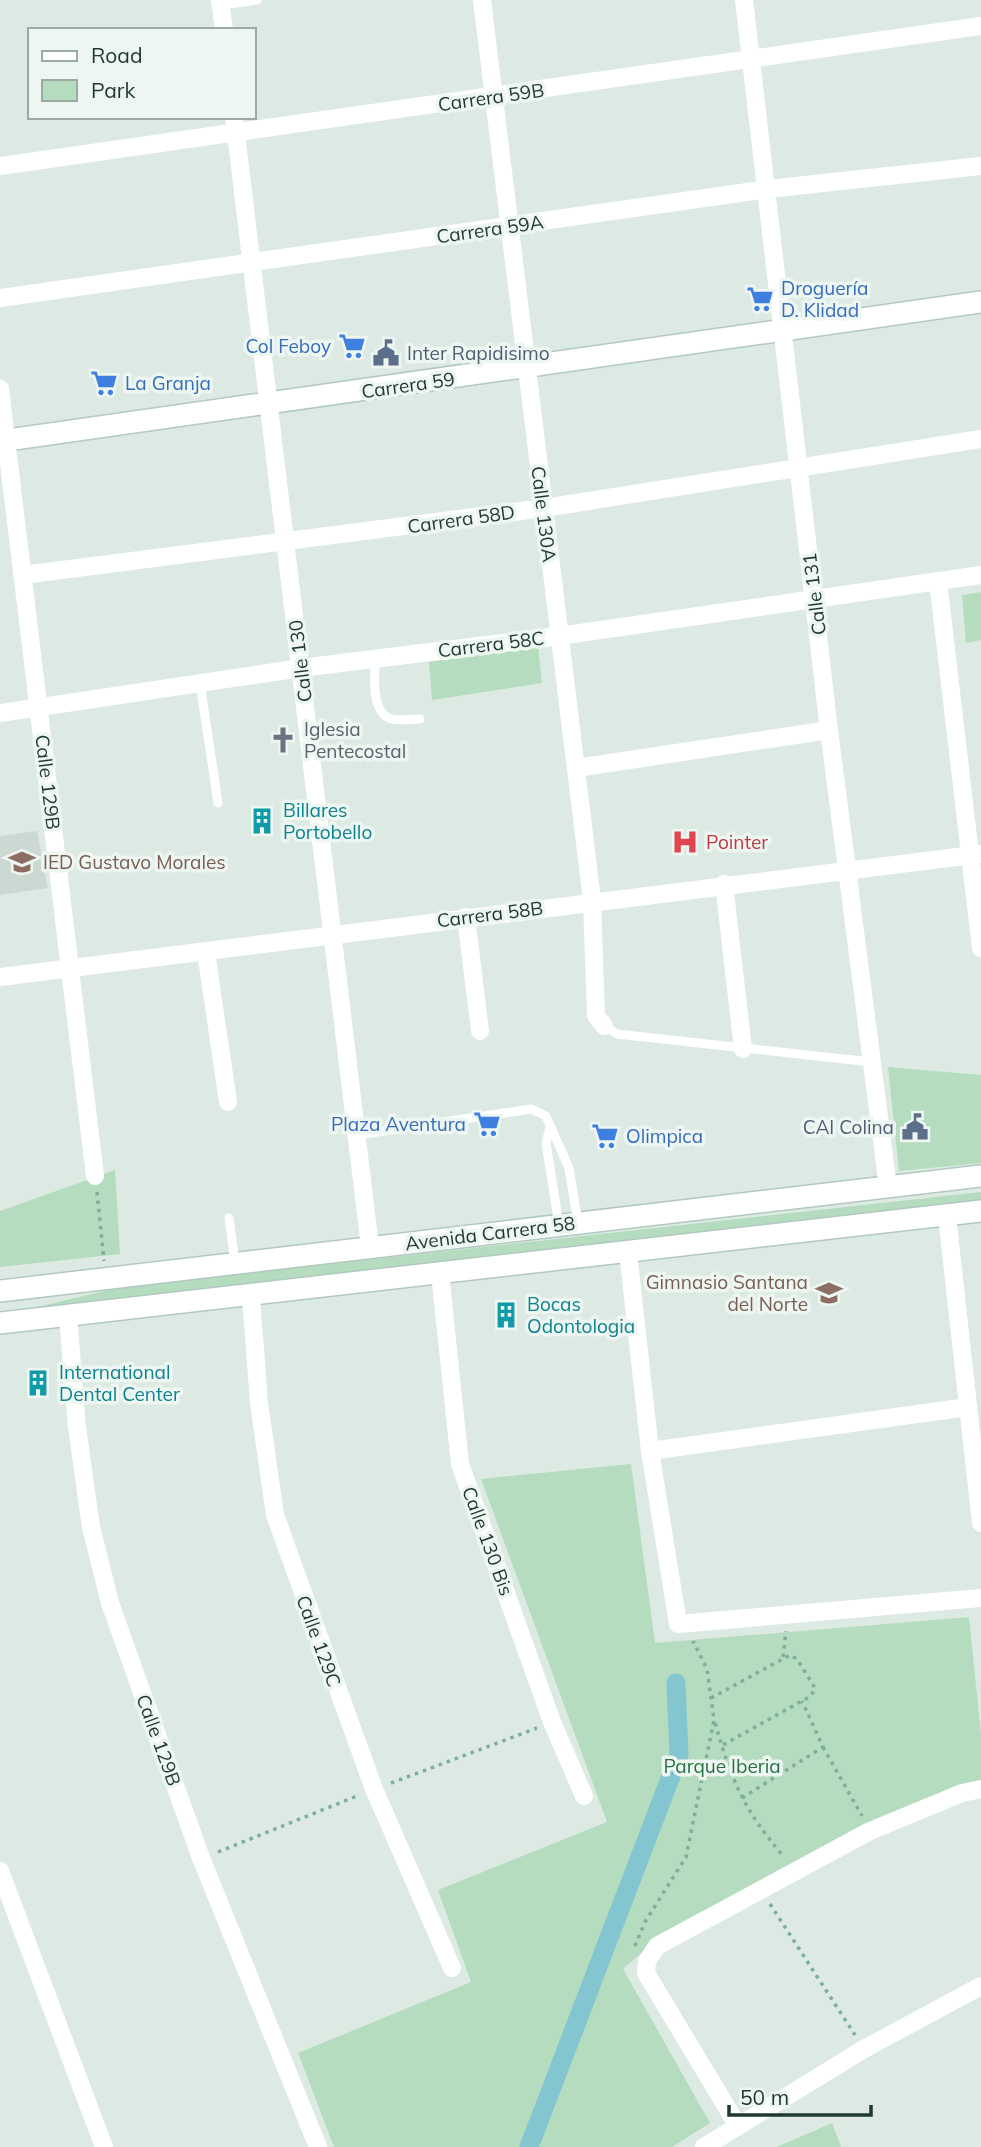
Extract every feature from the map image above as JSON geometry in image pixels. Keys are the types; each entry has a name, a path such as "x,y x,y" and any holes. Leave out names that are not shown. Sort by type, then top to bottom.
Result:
{"main road":[{"name":"Carrera 59","path":"3,440 981,302"},
{"name":"Avenida Carrera 58","path":"0,1291 981,1176"},
{"name":"Avenida Carrera 58","path":"0,1323 251,1297 981,1211"}],"street":[{"name":"Calle 130A","path":"482,0 592,900 596,1016 604,1026"},
{"name":"Calle 131","path":"744,0 829,730 888,1187"},
{"path":"221,3 224,28"},
{"name":"Carrera 59B","path":"0,166 235,124 493,97 981,26"},
{"name":"Calle 130","path":"235,124 370,1247"},
{"name":"Carrera 59A","path":"0,298 768,190 981,166"},
{"name":"Calle 129B","path":"0,389 3,440 23,575 95,1176"},
{"name":"Carrera 58D","path":"23,575 544,508 981,439"},
{"name":"Carrera 58C","path":"0,713 301,668 559,636 981,575"},
{"path":"937,581 976,854 981,948"},
{"path":"576,768 829,730"},
{"name":"Carrera 58B","path":"0,977 592,900 976,854"},
{"path":"724,884 743,1049"},
{"path":"466,917 480,1031"},
{"path":"206,952 228,1102"},
{"path":"947,1216 981,1523"},
{"path":"628,1252 650,1451 678,1624 981,1598"},
{"name":"Calle 130 Bis","path":"440,1273 460,1464 552,1722 584,1796"},
{"name":"Calle 129C","path":"251,1297 269,1485 284,1545 374,1789 452,1968"},
{"name":"Calle 129B","path":"68,1315 77,1427 91,1527 110,1603 201,1858 318,2147"},
{"path":"650,1451 968,1407"},
{"path":"738,2126 646,1973 647,1961 657,1946 870,1831 962,1793 981,1789"},
{"path":"0,1871 104,2147"},
{"path":"704,2147 864,2049 981,1986"}],"lane":[{"path":"221,3 257,0"},
{"path":"375,659 376,695 381,710 393,719 420,719"},
{"path":"200,683 218,803"},
{"path":"604,1026 617,1034 871,1062"},
{"path":"357,1135 531,1110 540,1111 569,1168 568,1224"},
{"path":"550,1127 547,1143 568,1224"},
{"path":"229,1217 236,1264"}],"path":[{"path":"95,1176 105,1272"},
{"path":"783,1657 788,1615"},
{"path":"678,1624 695,1643 707,1669 714,1720 731,1779 759,1827 797,1872"},
{"path":"711,1698 790,1655 797,1659 815,1688 814,1693 802,1701 721,1746"},
{"path":"802,1701 823,1747 870,1831"},
{"path":"646,1973 634,1955 636,1938 686,1857 714,1720"},
{"path":"742,1798 823,1747"},
{"path":"762,1891 864,2049"}],"shaded area":[{"name":"IED Gustavo Morales","path":"37,831 48,888 0,895 0,836"}],"green space":[{"path":"981,592 981,640 966,643 962,595"},
{"path":"538,646 542,683 432,700 429,662"},
{"path":"888,1067 981,1075 981,1163 899,1171"},
{"path":"115,1170 120,1254 0,1267 0,1211"},
{"path":"981,1192 981,1208 12,1313 121,1287"},
{"name":"Parque Iberia","path":"631,1464 655,1643 969,1617 981,1734 981,1783 662,1935 623,1969 710,2123 672,2147 334,2147 298,2053 471,1982 438,1890 607,1822 481,1479"},
{"path":"832,2123 841,2147 777,2147"}],"waterway":[{"path":"529,2147 679,1755 676,1683"}],"place":[{"name":"Droguería D. Klidad","path":"760,299"},
{"name":"Col Feboy","path":"352,346"},
{"name":"Inter Rapidisimo","path":"386,353"},
{"name":"La Granja","path":"104,383"},
{"name":"Iglesia Pentecostal","path":"283,740"},
{"name":"Billares Portobello","path":"262,821"},
{"name":"Pointer","path":"685,842"},
{"name":"IED Gustavo Morales","path":"22,862"},
{"name":"Plaza Aventura","path":"487,1124"},
{"name":"CAI Colina","path":"915,1127"},
{"name":"Olimpica","path":"605,1136"},
{"name":"Gimnasio Santana del Norte","path":"829,1293"},
{"name":"Bocas Odontologia","path":"506,1315"},
{"name":"International Dental Center","path":"38,1383"}]}
